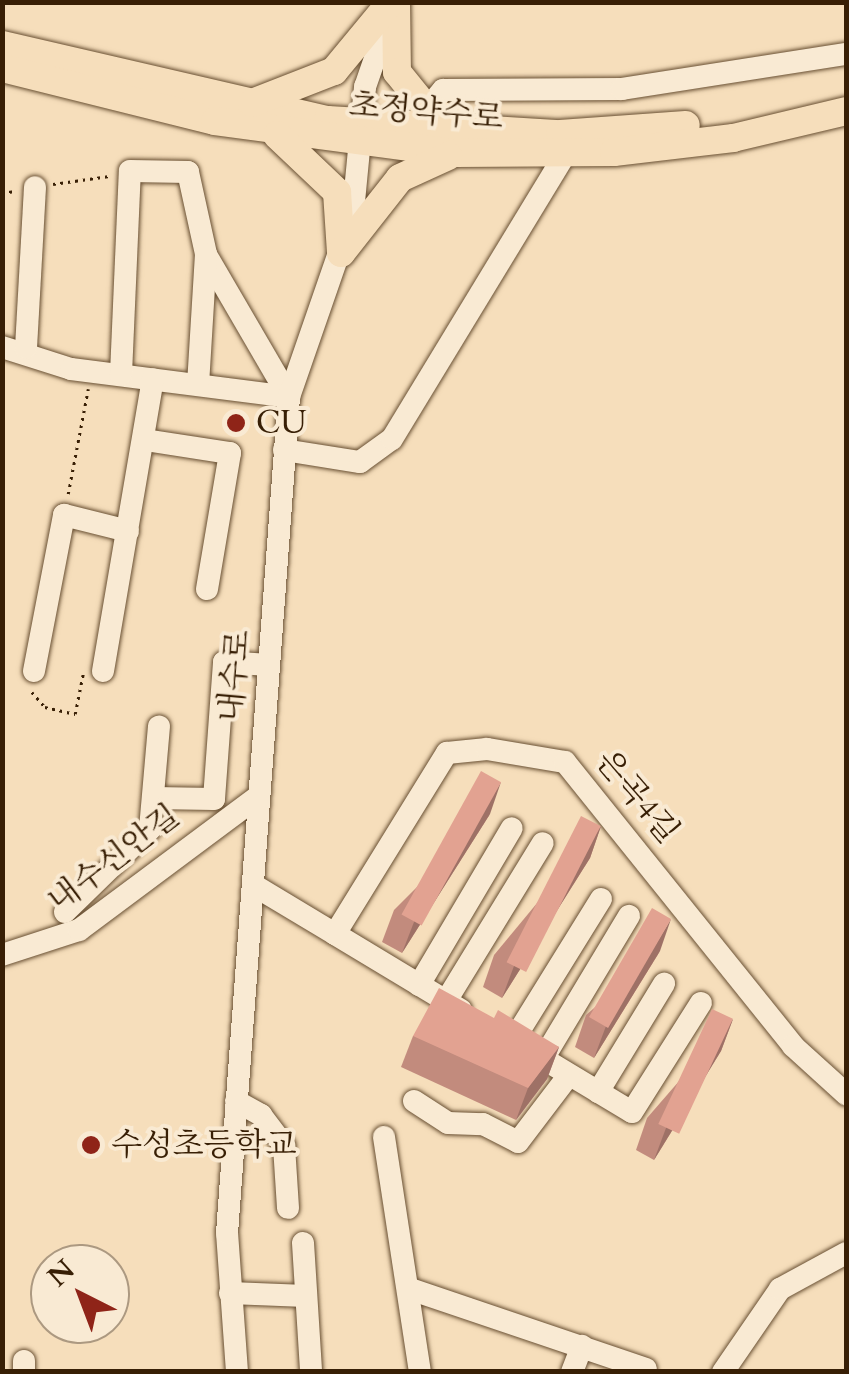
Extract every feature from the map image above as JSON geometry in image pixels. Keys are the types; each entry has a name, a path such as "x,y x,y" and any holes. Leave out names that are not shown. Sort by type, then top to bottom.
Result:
{"main road":[{"path":"239,106 334,71 394,2"},
{"path":"394,2 397,72 427,109 478,132"},
{"name":"초정약수로","path":"2,45 239,106 456,153 565,154 732,138 846,111"},
{"name":"초정약수로","path":"2,68 268,129 361,133 671,126 846,98"},
{"path":"268,129 327,174 337,192 341,253"},
{"path":"341,253 401,177 456,153"}],"street":[{"name":"내수로","path":"238,1372 230,1293 236,1100 289,397 341,253 361,133 394,2"},
{"path":"427,109 443,90 622,89 846,54"},
{"path":"284,450 360,462 392,438 565,154"},
{"path":"122,374 130,171 188,172 206,254 198,383"},
{"path":"35,186 14,348 91,371 289,397"},
{"path":"206,254 289,397"},
{"path":"103,671 153,379"},
{"path":"144,440 230,453 207,589"},
{"path":"34,671 64,515 128,531"},
{"path":"154,798 214,799 224,662 269,664"},
{"path":"65,912 150,829 159,726"},
{"name":"은곡4길","path":"335,934 448,753 553,758 586,782 813,1067 846,1094"},
{"name":"내수신안길","path":"2,955 61,941 256,798"},
{"path":"419,984 512,828"},
{"path":"446,1001 543,843"},
{"path":"255,886 632,1112 702,1002"},
{"path":"496,1031 601,899"},
{"path":"543,1059 629,916"},
{"path":"598,1092 664,984"},
{"path":"414,1101 448,1123 483,1124 518,1142 569,1075"},
{"path":"236,1100 284,1146 288,1208"},
{"path":"384,1137 420,1372"},
{"path":"303,1243 311,1371"},
{"path":"722,1372 780,1288 846,1253"},
{"path":"410,1289 646,1369"},
{"path":"230,1293 306,1296"},
{"path":"572,1372 582,1346"}],"path":[{"path":"2,193 130,171"},
{"path":"64,515 91,371"},
{"path":"34,671 34,700 75,714 84,667 103,671"}],"building":[{"path":"481,771 501,782 422,926 401,914"},
{"path":"581,816 601,826 526,972 507,962"},
{"path":"652,908 671,919 608,1028 589,1017"},
{"path":"439,988 494,1018 498,1010 559,1047 528,1088 413,1036"},
{"path":"712,1009 733,1019 679,1134 658,1124"}],"place":[{"name":"CU","path":"236,423"},
{"name":"수성초등학교","path":"91,1145"}]}
